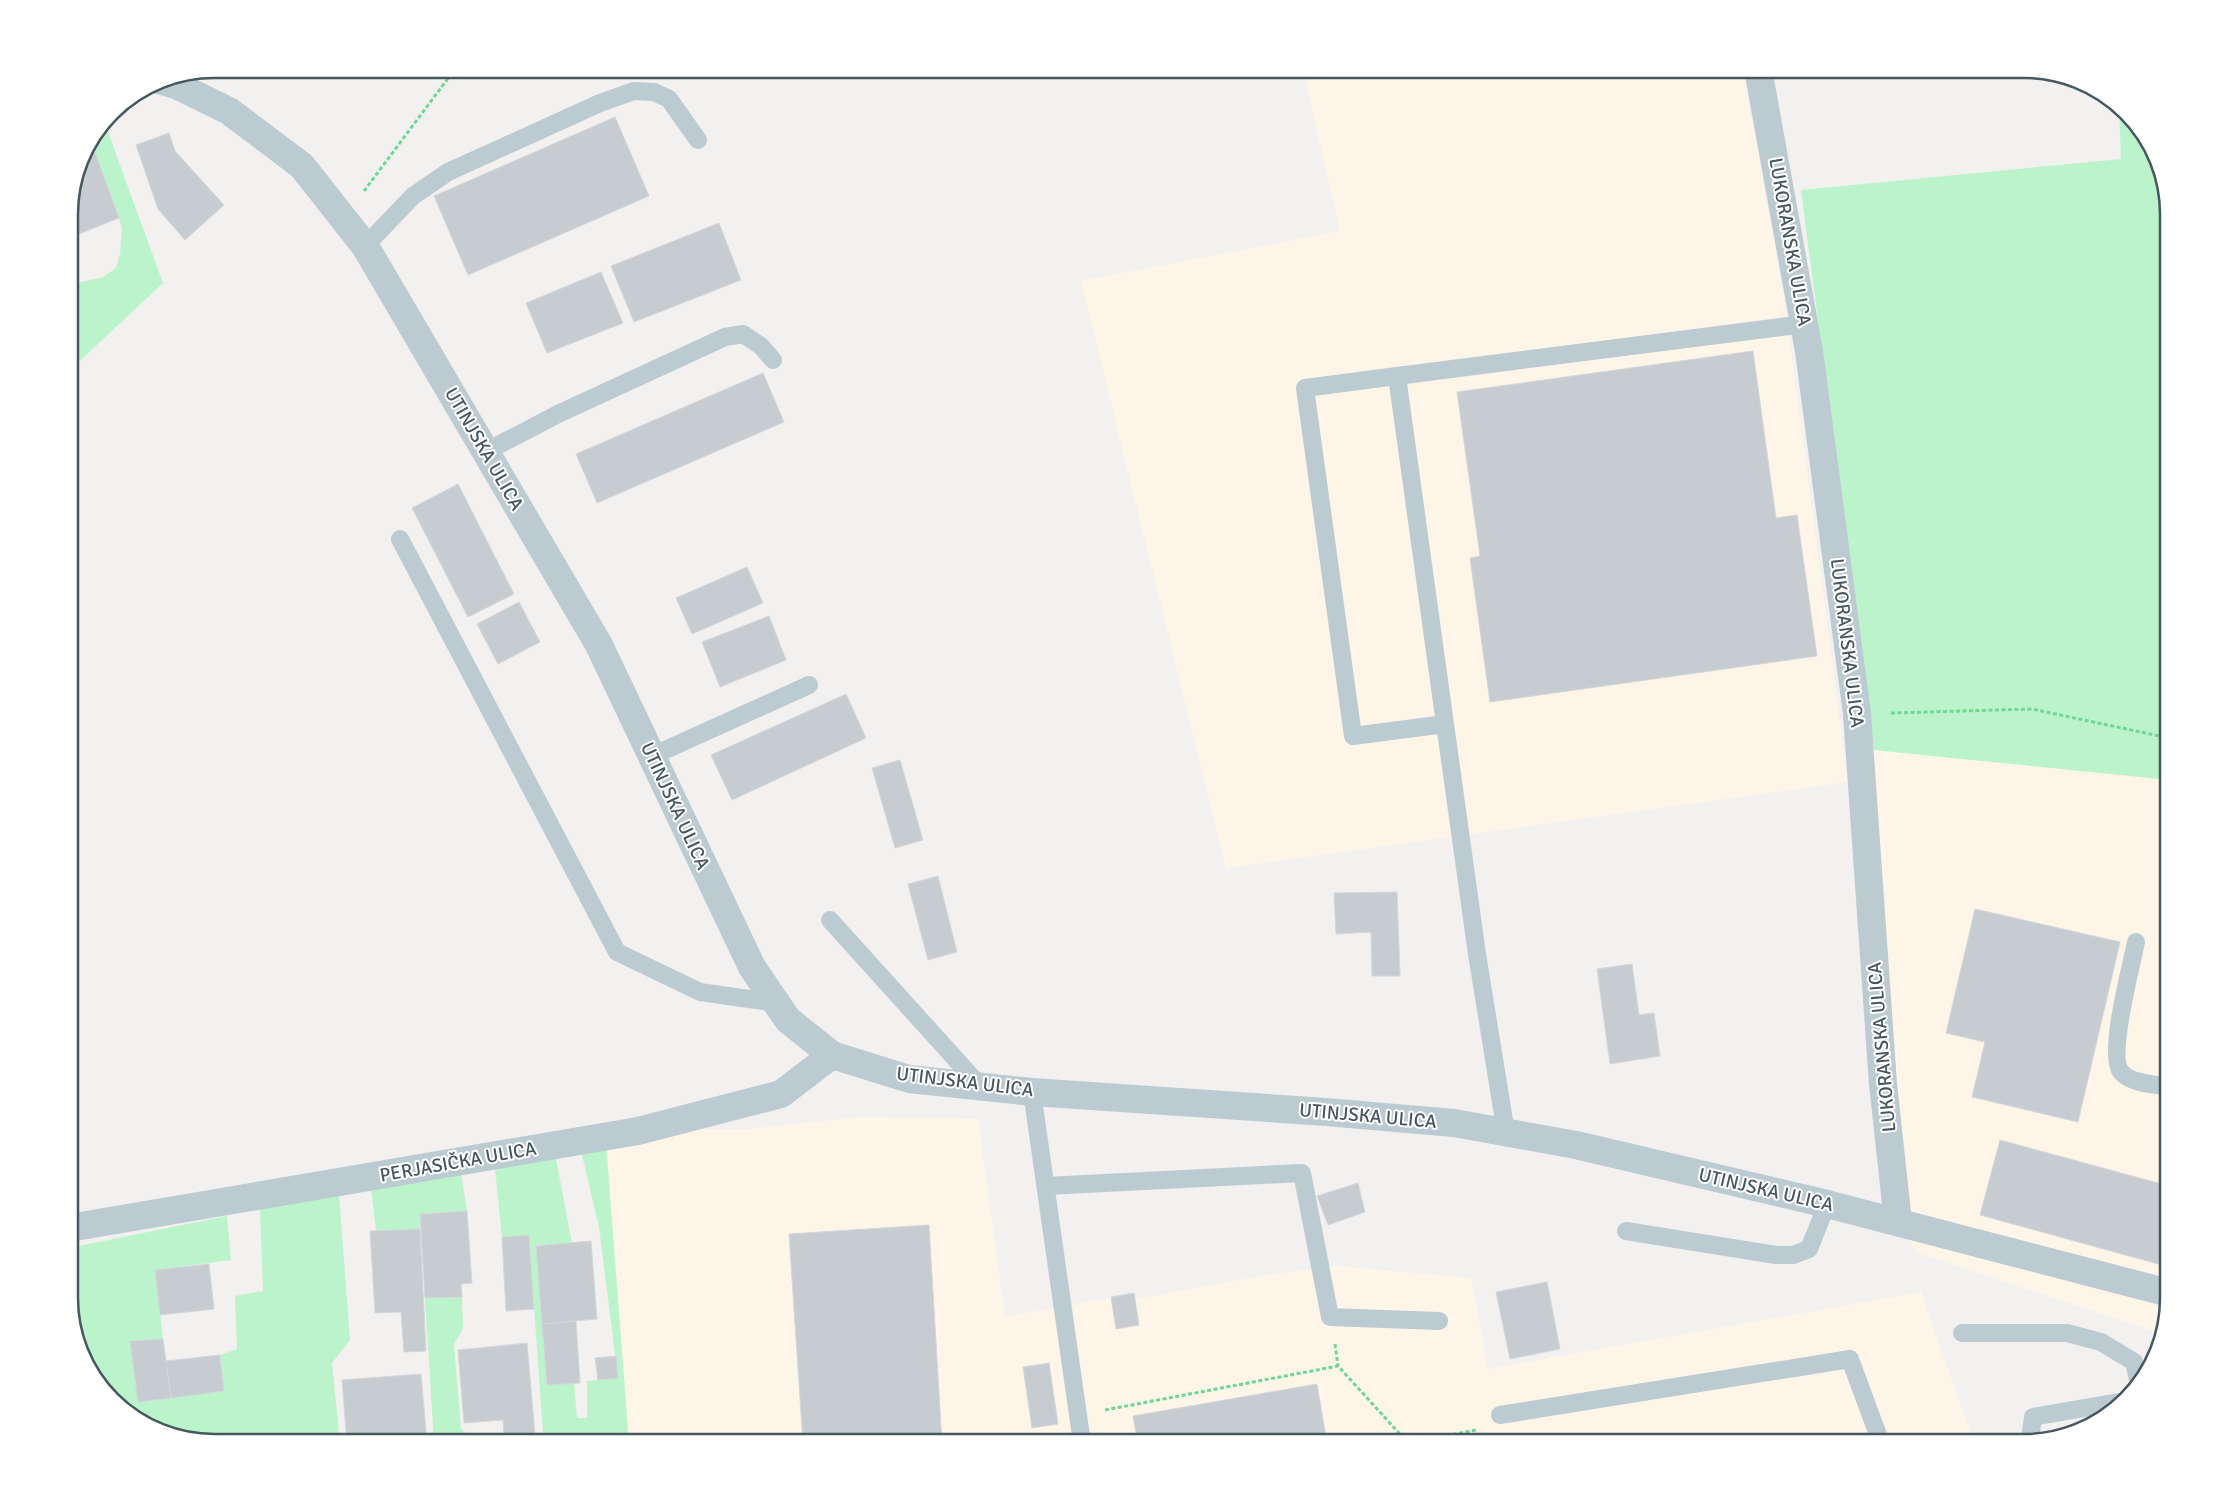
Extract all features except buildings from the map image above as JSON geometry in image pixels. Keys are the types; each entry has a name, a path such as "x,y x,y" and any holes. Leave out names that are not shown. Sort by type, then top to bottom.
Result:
{"street":[{"name":"LUKORANSKA ULICA","path":"1760,78 1804,324 1858,714 1883,1084 1898,1222"},
{"name":"UTINJSKA ULICA","path":"172,84 229,111 302,166 365,246 599,645 752,967 788,1020 832,1054 909,1079 1032,1092 1326,1112 1454,1124 1576,1145 1827,1204 2160,1291"},
{"name":"PERJASIČKA ULICA","path":"78,1226 638,1131 782,1094 832,1054"}],"lane":[{"path":"365,246 413,196 448,172 600,102 634,91 654,92 669,99 698,140"},
{"path":"1445,724 1353,736 1305,388 1804,324"},
{"path":"485,452 558,414 725,337 743,334 761,346 773,360"},
{"path":"1397,376 1477,954 1506,1133"},
{"path":"400,538 617,952 700,992 778,1004"},
{"path":"652,756 809,685"},
{"path":"830,920 980,1086"},
{"path":"2136,942 2116,1040 2116,1060 2121,1073 2138,1081 2160,1085"},
{"path":"1032,1092 1081,1434"},
{"path":"1046,1186 1302,1173 1330,1317 1439,1321"},
{"path":"1626,1231 1776,1255 1793,1255 1809,1249 1827,1204"},
{"path":"1962,1333 2066,1333 2101,1342 2134,1362 2137,1375"},
{"path":"1500,1415 1850,1359 1878,1434"},
{"path":"2031,1434 2033,1417 2111,1403"}],"path":[{"path":"344,218 448,78"},
{"path":"1858,714 2032,709 2160,736"},
{"path":"1078,1416 1338,1366 1400,1434"},
{"path":"1456,1434 1494,1427 1500,1415"}],"shaded area":[{"path":"1305,78 1745,78 1785,303 1848,782 1226,868 1081,281 1340,231"},
{"path":"1874,750 2160,779 2160,1299 2156,1332 1917,1253 1898,1222"},
{"path":"859,1117 978,1119 1005,1317 1134,1293 1136,1299 1261,1276 1335,1266 1471,1278 1488,1369 1921,1292 1971,1434 628,1434 606,1143 689,1129 749,1129"}],"green space":[{"path":"2119,116 2138,138 2147,153 2159,195 2160,779 1874,750 1801,190 2121,159"},
{"path":"107,129 163,283 78,363 78,283 103,277 116,268 120,254 122,228 94,149"},
{"path":"606,1143 628,1434 543,1434 529,1235 502,1237 495,1169 548,1154 556,1159 572,1243 536,1246 547,1385 574,1383 577,1418 587,1418 587,1381 618,1378 599,1227 582,1155 587,1147"},
{"path":"461,1174 467,1211 420,1214 420,1229 376,1231 371,1188"},
{"path":"339,1194 350,1340 332,1363 339,1434 213,1434 178,1430 153,1421 117,1395 96,1367 88,1351 80,1325 78,1308 78,1246 227,1216 231,1260 155,1270 163,1339 130,1341 139,1402 224,1391 220,1355 237,1349 235,1296 263,1291 260,1209"},
{"path":"462,1297 463,1329 454,1344 461,1429 468,1434 434,1434 425,1298"}]}
